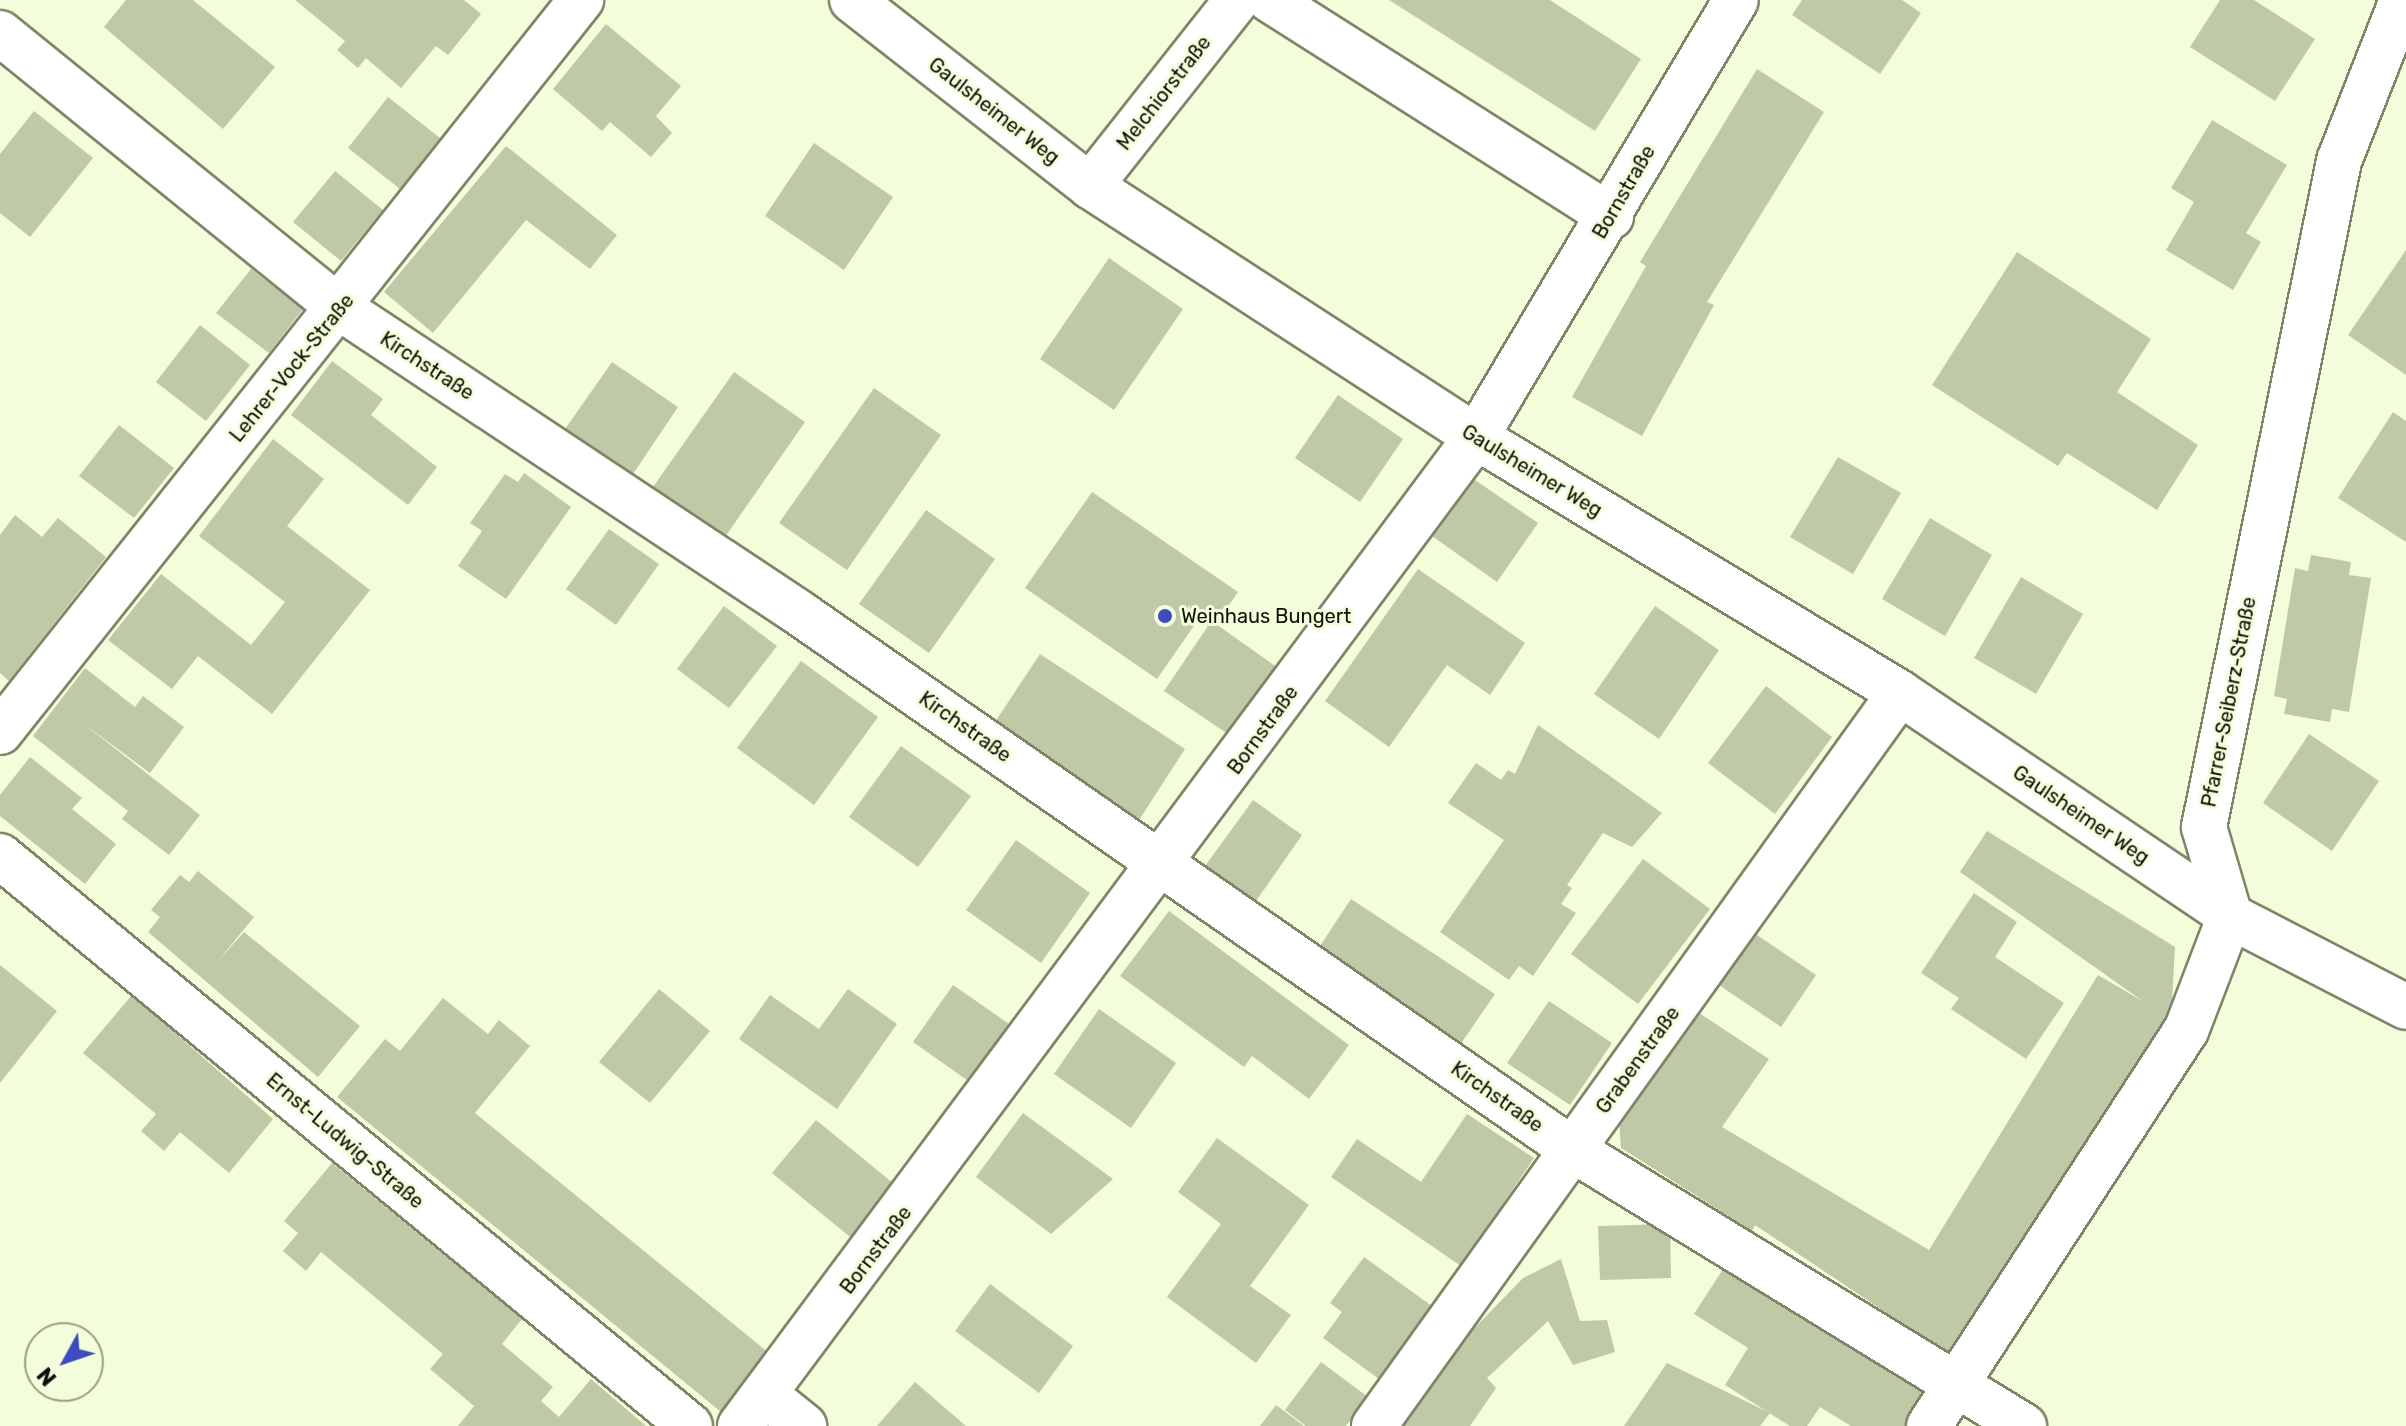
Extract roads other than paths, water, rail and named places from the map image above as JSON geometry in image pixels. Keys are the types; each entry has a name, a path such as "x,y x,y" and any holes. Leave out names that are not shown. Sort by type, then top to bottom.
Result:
{"street":[{"name":"Lehrer-Vock-Straße","path":"3,720 340,308 581,0"},
{"name":"Gaulsheimer Weg","path":"852,0 1090,186 1476,437 1900,693 2230,916 2406,1007"},
{"name":"Melchiorstraße","path":"1090,186 1237,0"},
{"path":"1270,0 1611,216"},
{"name":"Bornstraße","path":"754,1411 1164,866 1476,437 1611,216 1736,0"},
{"name":"Pfarrer-Seiberz-Straße","path":"2230,916 2204,827 2339,161 2402,6"},
{"name":"Kirchstraße","path":"0,33 340,308 798,612 1573,1150 2024,1426"},
{"name":"Grabenstraße","path":"1374,1426 1900,693"},
{"name":"Ernst-Ludwig-Straße","path":"0,856 690,1426"},
{"path":"1929,1426 2186,1031 2230,916"},
{"path":"754,1411 804,1426"}],"place":[{"name":"Weinhaus Bungert","path":"1165,616"}]}
